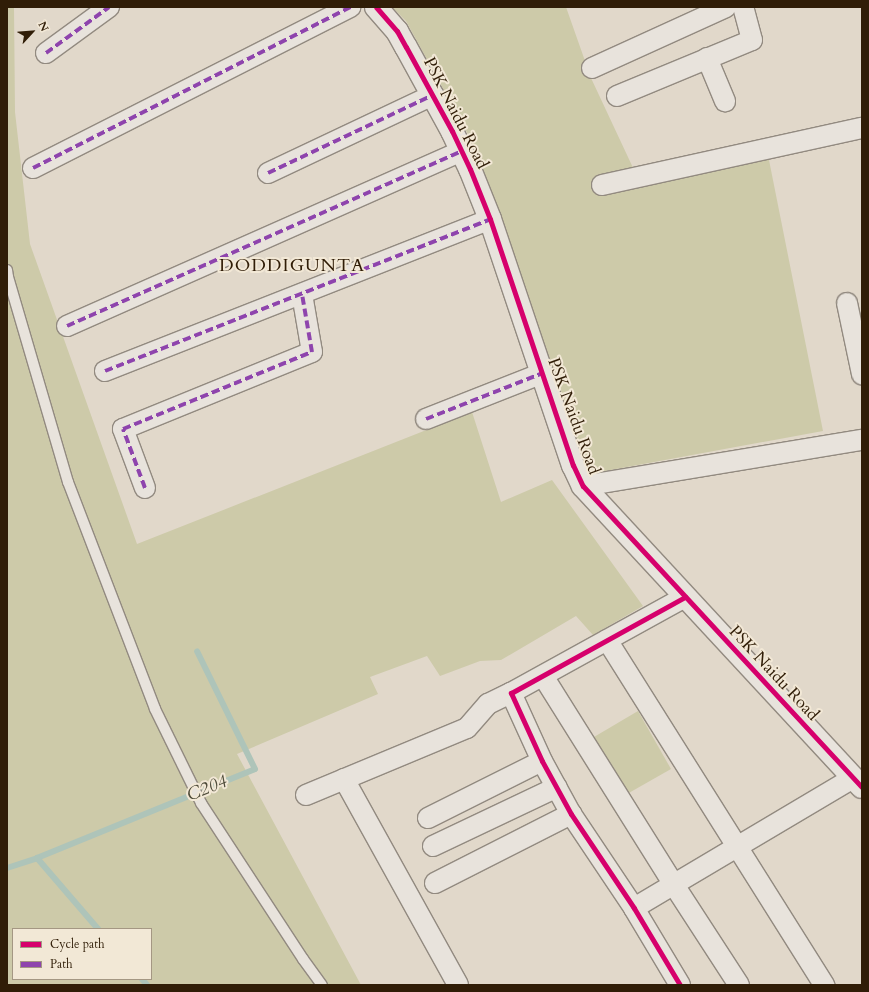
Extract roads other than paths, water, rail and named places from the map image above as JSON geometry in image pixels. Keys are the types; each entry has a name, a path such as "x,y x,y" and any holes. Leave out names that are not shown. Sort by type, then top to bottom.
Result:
{"street":[{"path":"46,53 109,7"},
{"path":"33,168 350,7"},
{"name":"PSK Naidu Road","path":"376,7 397,31 462,151 490,219 573,465 584,486 858,783"},
{"path":"592,68 726,7"},
{"path":"617,96 752,40 743,7"},
{"path":"707,58 725,101"},
{"path":"268,174 433,95"},
{"path":"602,185 862,128"},
{"path":"67,326 462,151"},
{"path":"105,371 490,219"},
{"path":"144,488 123,429 312,352 302,294"},
{"path":"847,303 862,374"},
{"path":"426,419 543,373"},
{"path":"584,486 862,440"},
{"path":"306,795 467,728 488,704 543,676 685,597"},
{"path":"607,640 736,848 824,985"},
{"path":"543,676 674,885 739,985"},
{"path":"511,693 542,761 571,814 634,908 680,985"},
{"path":"428,818 542,761"},
{"path":"344,779 458,985"},
{"path":"634,908 736,848 858,783"},
{"path":"433,846 556,787"},
{"path":"435,882 571,814"}],"lane":[{"path":"7,270 68,482 155,710 201,803 303,959 322,985"}],"waterway":[{"name":"C204","path":"37,858 255,769 197,651"},
{"name":"C204","path":"7,868 37,858 97,928"},
{"name":"C204","path":"143,980 147,985"}],"district":[{"name":"DODDIGUNTA","path":"292,266"}]}
